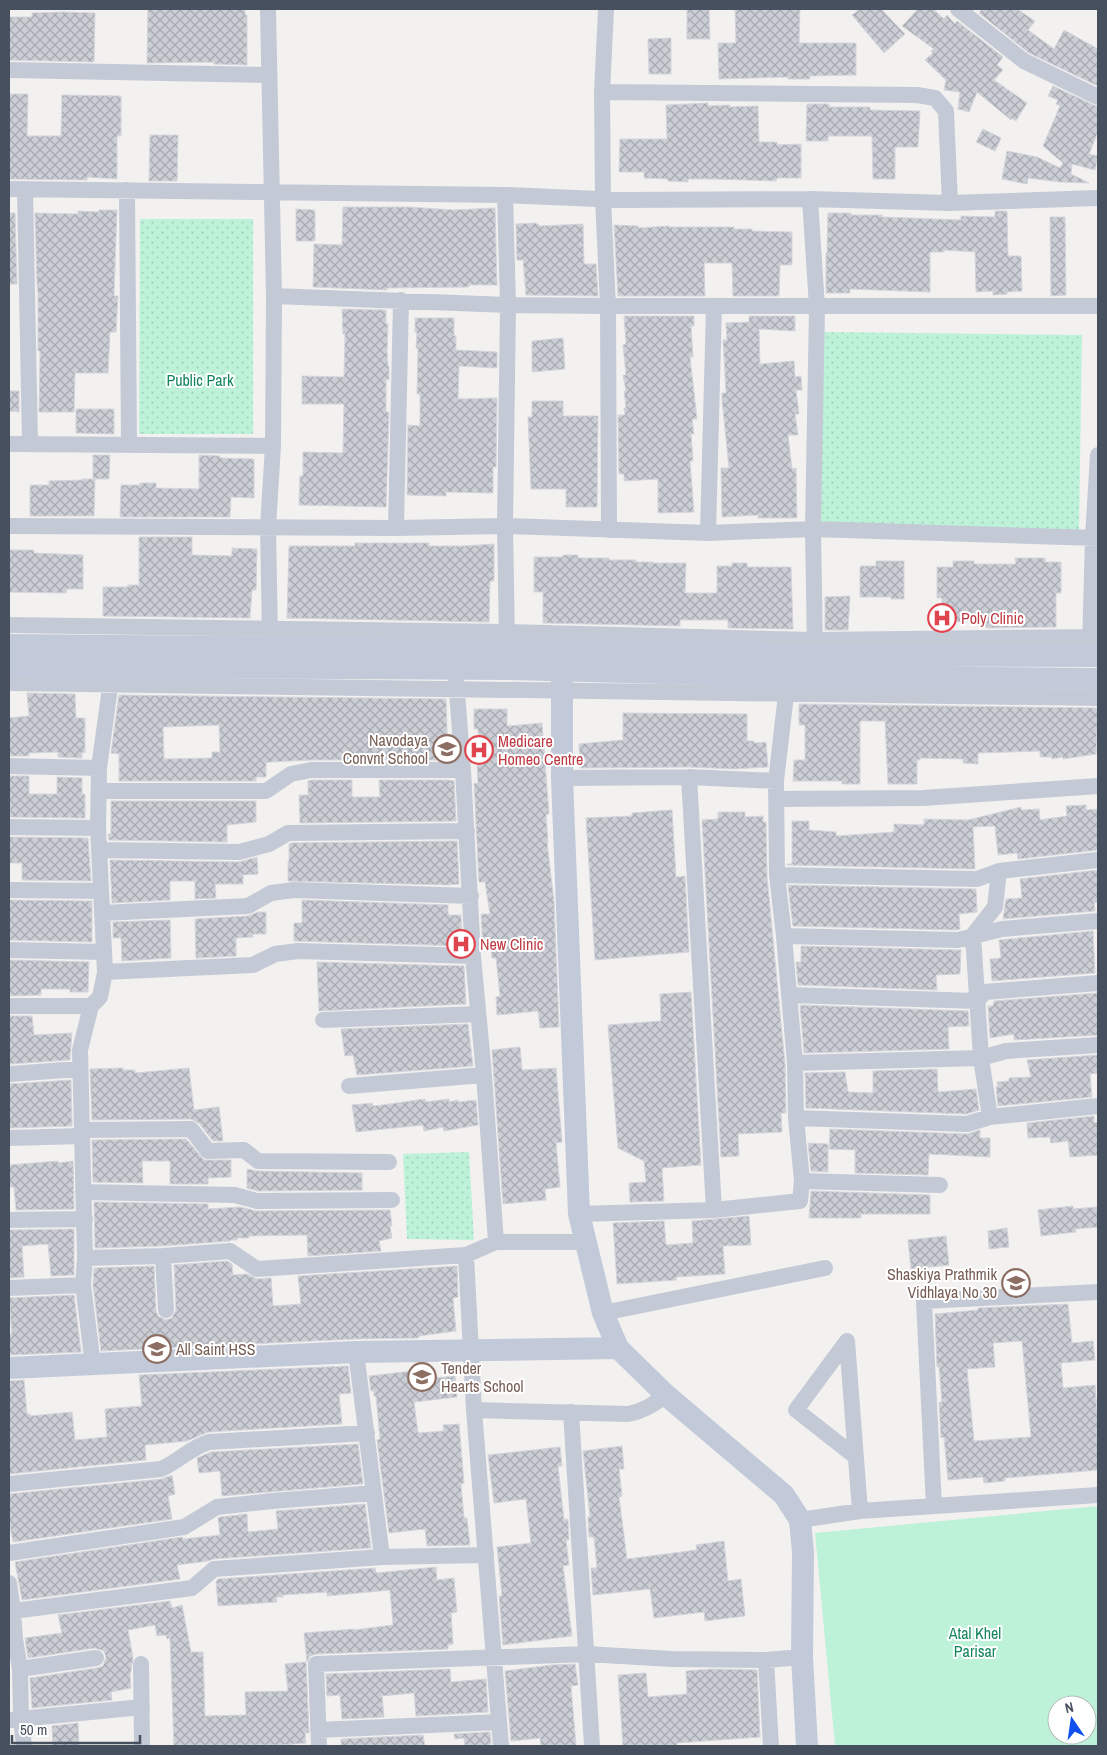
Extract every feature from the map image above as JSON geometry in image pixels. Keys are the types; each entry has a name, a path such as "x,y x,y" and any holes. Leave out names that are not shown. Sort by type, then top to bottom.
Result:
{"main road":[{"path":"9,645 112,666 270,638 507,650 561,670 787,685 1098,679"},
{"path":"561,670 815,647 1094,646"},
{"path":"9,666 112,666 456,679 507,650"},
{"path":"561,670 562,778 579,1214 603,1313 618,1348 666,1394 784,1495 800,1520 803,1552 802,1656 808,1746"},
{"path":"9,1368 356,1352 618,1348"}],"street":[{"path":"9,625 270,638 268,527 273,446 274,296 268,9"},
{"path":"606,9 602,92 603,199 608,306 609,530"},
{"path":"958,9 1024,61 1098,98"},
{"path":"9,70 269,76"},
{"path":"602,92 917,94 935,98 946,112 950,203"},
{"path":"30,444 17,189 505,195 603,199 810,199 950,203 1098,198"},
{"path":"127,190 129,445"},
{"path":"505,195 508,305 505,526 507,650 815,647 814,529 818,307 810,199"},
{"path":"274,296 508,305 1098,306"},
{"path":"396,528 401,300"},
{"path":"708,533 714,306"},
{"path":"9,444 273,446"},
{"path":"1094,646 1098,455"},
{"path":"9,526 396,528 505,526 708,533 814,529 1096,538"},
{"path":"9,683 112,666 100,768 98,828 104,972 100,997 91,1006 80,1050 85,1258 83,1285 93,1365"},
{"path":"496,1242 473,956 471,896 456,679 561,670"},
{"path":"579,1214 714,1210 800,1201 802,1181 796,1118 795,1063 777,875 776,781 787,685 1098,698"},
{"path":"9,766 100,768"},
{"path":"99,791 266,791 291,774 311,770 463,770"},
{"path":"562,778 689,777 776,781"},
{"path":"689,777 714,1210"},
{"path":"776,799 923,798 1098,786"},
{"path":"9,827 98,828"},
{"path":"99,850 239,852 269,844 288,833 467,831"},
{"path":"777,875 977,879 999,871 1098,860"},
{"path":"990,1117 982,1058 973,935 995,907 999,871"},
{"path":"9,890 101,891"},
{"path":"102,913 248,906 271,893 294,890 471,896"},
{"path":"784,936 958,940 973,935 1002,930 1098,921"},
{"path":"9,950 104,952"},
{"path":"104,972 254,965 274,954 298,951 473,956"},
{"path":"977,1001 985,992 1098,983"},
{"path":"789,995 977,1001"},
{"path":"9,1006 91,1006"},
{"path":"322,1020 478,1014"},
{"path":"795,1063 982,1058 1006,1051 1098,1045"},
{"path":"9,1074 80,1069"},
{"path":"349,1086 484,1075"},
{"path":"796,1118 967,1124 990,1117 1098,1106"},
{"path":"9,1138 82,1133 190,1130 208,1151 244,1150 258,1161 389,1162"},
{"path":"802,1181 940,1185"},
{"path":"84,1192 235,1195 257,1202 392,1200"},
{"path":"9,1220 84,1219"},
{"path":"85,1258 163,1256 230,1251 257,1270 466,1256 496,1242 587,1242"},
{"path":"163,1256 166,1310"},
{"path":"466,1256 474,1410 501,1746"},
{"path":"603,1313 825,1268"},
{"path":"9,1288 83,1285"},
{"path":"934,1506 924,1301 1098,1292"},
{"path":"856,1457 796,1410 847,1340 848,1350 856,1457 860,1511"},
{"path":"356,1352 382,1557"},
{"path":"474,1410 628,1414 640,1412 666,1394"},
{"path":"571,1412 592,1746"},
{"path":"9,1484 161,1469 174,1464 198,1446 209,1442 367,1433"},
{"path":"9,1552 184,1527 217,1507 374,1493"},
{"path":"800,1520 860,1511 1098,1495"},
{"path":"13,1611 192,1588 214,1569 382,1557 486,1555"},
{"path":"9,1583 13,1611 12,1639 20,1669 15,1719 24,1746"},
{"path":"499,1722 319,1738 316,1664 586,1654 672,1659 766,1660 802,1656"},
{"path":"20,1669 96,1658"},
{"path":"766,1660 771,1746"},
{"path":"141,1664 142,1746"},
{"path":"15,1719 142,1707"}],"green space":[{"name":"Public Park","path":"140,219 253,219 253,434 139,434"},
{"path":"823,332 1082,335 1079,531 821,528"},
{"path":"469,1152 474,1240 407,1239 403,1154"},
{"name":"Atal Khel Parisar","path":"1098,1506 1098,1746 835,1746 815,1533"}],"building":[{"path":"148,9 245,9 245,15 247,15 247,65 214,64 214,62 147,63"},
{"path":"687,9 709,9 710,39 687,39"},
{"path":"735,9 800,9 799,43 856,43 856,75 810,76 810,79 788,79 788,77 719,79 718,43 736,43"},
{"path":"860,9 881,9 905,34 884,53 852,15"},
{"path":"918,9 933,9 944,19 947,15 955,24 957,21 1003,57 997,65 1003,70 994,80 1027,103 1016,121 1012,118 1011,120 977,92 969,112 958,109 960,92 944,90 946,80 925,60 933,53 931,51 934,49 902,26"},
{"path":"982,9 1017,9 1035,21 1028,30 1054,49 1064,30 1098,49 1098,86 1029,53 979,13"},
{"path":"32,13 95,13 94,62 9,60 9,17 32,17"},
{"path":"671,38 671,74 649,74 648,39"},
{"path":"1053,86 1098,107 1098,132 1089,154 1098,156 1095,170 1072,164 1071,174 1089,183 1028,178 1027,184 1002,179 1007,151 1037,157 1060,168 1063,163 1043,146 1060,106 1056,104 1058,100 1048,96"},
{"path":"9,94 28,94 27,136 61,136 62,95 121,96 121,136 117,136 117,179 87,177 87,180 9,179"},
{"path":"708,103 708,106 758,106 759,142 777,142 777,145 801,144 801,178 777,178 776,181 688,179 688,182 644,178 644,172 619,172 620,139 667,139 666,105"},
{"path":"807,104 829,104 829,107 870,107 870,110 920,111 918,147 895,147 895,179 873,179 872,136 828,136 828,141 806,141"},
{"path":"983,129 1001,138 995,151 976,142"},
{"path":"150,135 178,135 177,181 149,181"},
{"path":"343,207 409,207 454,210 495,208 497,285 387,288 387,290 313,287 314,244 342,245"},
{"path":"296,209 315,210 315,241 296,241"},
{"path":"99,210 117,210 114,296 118,296 116,332 110,332 108,373 75,373 74,412 39,412 40,351 38,351 35,213 78,214 78,211 99,212"},
{"path":"995,211 1007,211 1008,256 1021,256 1022,291 993,295 993,291 976,292 975,252 944,250 944,252 930,252 930,292 850,289 850,293 826,293 828,213 961,220 961,216 995,217"},
{"path":"9,213 15,213 17,284 9,284"},
{"path":"1050,217 1065,217 1066,295 1051,296"},
{"path":"535,223 541,226 583,224 584,264 596,264 598,296 526,295 523,260 517,260 516,224"},
{"path":"614,225 638,226 638,228 669,226 734,227 734,229 752,229 752,231 792,232 792,265 780,265 779,296 733,296 732,263 704,263 705,296 618,296"},
{"path":"342,309 386,310 389,380 386,379 386,412 389,412 386,507 299,505 300,476 303,476 303,452 343,453 344,404 302,404 302,376 344,377 345,334 343,334"},
{"path":"624,316 694,316 694,326 691,326 693,357 690,357 697,419 692,419 694,434 691,434 693,461 690,461 694,512 658,513 658,479 624,481 624,474 619,474 618,415 625,415 624,408 626,408 624,391 626,391 623,375 626,375 623,345 626,344"},
{"path":"749,316 795,316 795,331 759,329 760,364 794,361 795,377 801,376 802,390 796,390 799,414 795,414 798,435 788,435 792,469 796,468 797,518 758,518 758,515 722,517 721,468 729,468 722,400 722,393 726,393 723,340 727,340 726,323 749,322"},
{"path":"415,318 454,318 456,350 497,352 497,368 459,366 458,399 497,398 496,467 493,467 493,493 446,492 446,496 407,495 408,425 420,426 420,394 417,394 418,348 416,348"},
{"path":"563,338 565,369 532,372 532,341"},
{"path":"9,391 19,391 19,412 9,411"},
{"path":"532,401 563,401 563,416 598,416 597,507 566,507 566,489 531,489 528,417 532,417"},
{"path":"76,409 114,409 114,434 76,433"},
{"path":"93,455 110,455 109,479 93,479"},
{"path":"199,455 254,459 254,498 231,497 230,517 120,517 121,485 156,483 156,488 199,489"},
{"path":"95,479 94,516 30,516 30,485 49,485 49,481"},
{"path":"139,537 192,537 192,555 232,556 232,548 257,549 256,590 252,590 250,618 103,616 103,587 139,585"},
{"path":"355,543 429,543 429,546 494,544 494,581 490,581 489,622 287,618 289,546 355,546"},
{"path":"9,550 34,550 34,553 83,555 83,589 67,589 66,593 9,592"},
{"path":"563,555 578,555 578,558 636,560 636,562 686,563 685,593 717,593 717,566 747,563 747,567 791,567 793,629 728,628 728,620 680,620 680,626 543,623 543,592 534,592 534,557 563,557"},
{"path":"1015,558 1045,558 1045,562 1061,562 1061,593 1056,593 1056,627 988,628 980,627 980,621 942,622 942,598 937,598 937,567 953,567 953,561 974,561 974,564 1016,564"},
{"path":"876,561 904,561 904,599 860,597 860,566 876,566"},
{"path":"850,596 848,630 825,630 825,597"},
{"path":"27,693 75,694 76,718 85,718 85,753 82,752 82,758 58,757 58,752 29,753 29,756 9,756 9,718 29,716"},
{"path":"119,695 446,699 448,760 311,760 270,762 266,763 266,777 256,777 256,781 119,781 119,754 111,753","holes":["219,725 220,752 212,752 212,758 164,759 163,727"]},
{"path":"799,704 1098,708 1096,754 1052,759 1052,757 1040,757 1040,751 978,753 978,764 963,763 963,759 920,758 920,760 917,760 917,784 888,784 885,721 860,721 860,784 842,784 842,781 793,781 794,760 805,760 805,725 799,725"},
{"path":"474,709 507,709 507,726 542,723 549,814 546,814 547,842 554,902 559,1027 540,1028 538,1011 497,1015 496,997 500,996 496,958 492,958 491,947 483,947 481,914 490,914 485,882 479,882 474,783 478,784 477,765 480,765 478,729 474,729"},
{"path":"623,713 747,714 747,741 754,741 754,743 766,742 768,767 734,769 689,767 580,768 579,744 623,740"},
{"path":"9,776 29,776 29,794 57,794 57,777 82,778 82,794 85,794 85,818 10,817"},
{"path":"352,780 352,797 380,797 379,780 454,781 456,821 300,823 299,795 308,795 308,781"},
{"path":"111,801 256,801 256,822 227,825 227,842 109,840 108,834 111,834"},
{"path":"1086,805 1086,810 1098,809 1098,850 1018,859 1017,853 998,855 995,826 973,827 975,869 787,865 792,864 792,821 809,821 809,830 836,832 836,836 894,832 894,824 924,825 924,819 968,820 1021,807 1021,810 1039,809 1040,820 1067,816 1066,806"},
{"path":"672,810 676,877 685,876 689,952 595,960 586,818 632,816 632,813"},
{"path":"718,812 745,812 745,817 763,816 763,822 766,822 767,876 785,1064 786,1113 781,1113 782,1132 738,1134 739,1156 721,1157 702,820 718,819"},
{"path":"9,837 88,838 91,881 22,880 22,863 9,863"},
{"path":"457,841 459,884 288,881 289,844 291,843"},
{"path":"257,857 258,874 243,875 243,884 215,884 216,898 195,899 195,881 170,881 170,900 112,903 110,860 239,862"},
{"path":"1098,870 1098,902 1094,903 1095,911 1003,919 1006,899 1022,898 1020,879"},
{"path":"788,885 976,889 977,912 959,914 960,929 957,930 793,926"},
{"path":"9,900 92,901 92,942 9,940"},
{"path":"302,900 448,905 448,915 461,915 462,946 294,941 294,923 302,923"},
{"path":"258,912 266,912 266,934 253,934 253,937 236,938 236,956 196,958 195,919 248,916"},
{"path":"170,920 171,958 122,961 121,938 113,938 113,922"},
{"path":"1093,931 1095,973 992,981 990,959 1001,958 999,940"},
{"path":"801,946 961,950 960,974 936,975 937,990 798,985 796,962 801,962"},
{"path":"9,960 89,962 88,992 70,992 70,989 41,989 41,995 9,996"},
{"path":"317,962 464,966 466,1004 319,1011"},
{"path":"691,992 701,1165 662,1168 664,1201 630,1202 629,1183 646,1182 644,1161 618,1148 608,1025 661,1021 660,994"},
{"path":"1098,993 1098,1035 1014,1040 1014,1034 990,1038 988,1006 993,1006 994,1001"},
{"path":"800,1005 968,1011 969,1026 948,1027 949,1049 804,1053"},
{"path":"9,1016 32,1016 34,1035 72,1033 70,1060 9,1064"},
{"path":"468,1024 473,1066 357,1075 353,1055 345,1056 341,1029"},
{"path":"520,1047 522,1070 556,1068 562,1142 556,1143 560,1187 545,1189 546,1200 503,1204 492,1050"},
{"path":"1098,1055 1098,1073 1090,1074 1092,1097 998,1106 997,1082 1009,1081 1009,1078 1031,1077 1027,1060"},
{"path":"123,1068 123,1070 135,1070 135,1073 189,1068 194,1110 219,1107 223,1141 213,1141 199,1123 191,1119 92,1120 90,1069"},
{"path":"937,1069 938,1092 976,1089 979,1110 966,1114 806,1108 805,1073 845,1072 848,1092 873,1093 873,1071"},
{"path":"71,1080 72,1126 9,1128 9,1084"},
{"path":"425,1099 426,1102 449,1099 449,1102 476,1100 478,1125 444,1131 443,1127 424,1131 423,1125 356,1132 352,1105 372,1103 373,1106"},
{"path":"1094,1116 1094,1123 1098,1122 1098,1155 1070,1157 1068,1141 1051,1143 1050,1137 1028,1138 1027,1123"},
{"path":"830,1129 967,1134 980,1130 980,1138 990,1138 990,1157 929,1154 928,1175 855,1173 855,1150 829,1149"},
{"path":"186,1139 204,1160 231,1160 231,1177 208,1178 208,1184 170,1184 170,1161 142,1161 143,1183 93,1182 92,1140"},
{"path":"808,1143 828,1144 828,1172 811,1171"},
{"path":"58,1161 58,1163 73,1161 74,1209 16,1210 14,1187 9,1187 9,1165"},
{"path":"247,1169 258,1171 362,1173 362,1190 258,1191 247,1188"},
{"path":"811,1191 930,1195 930,1214 861,1214 861,1218 809,1218"},
{"path":"94,1202 208,1204 208,1209 240,1207 257,1211 390,1210 392,1238 379,1241 381,1251 308,1256 307,1235 249,1236 249,1238 237,1238 237,1240 230,1241 95,1248"},
{"path":"1073,1206 1073,1209 1097,1207 1098,1227 1075,1229 1076,1232 1041,1236 1038,1210"},
{"path":"749,1216 751,1245 723,1246 725,1274 676,1277 676,1280 617,1284 613,1223 664,1221 666,1245 693,1243 692,1221"},
{"path":"1007,1228 1009,1247 989,1249 988,1231"},
{"path":"74,1229 74,1275 51,1276 48,1244 22,1246 24,1277 9,1278 9,1230"},
{"path":"946,1236 949,1265 911,1269 908,1240"},
{"path":"227,1261 232,1264 233,1275 247,1274 257,1279 271,1278 273,1306 301,1304 298,1276 457,1266 458,1297 453,1298 456,1331 419,1336 418,1338 355,1339 101,1351 93,1285 94,1268 154,1266 156,1311 158,1316 166,1320 172,1318 176,1310 174,1265"},
{"path":"74,1295 81,1352 9,1355 9,1334 12,1334 9,1298"},
{"path":"1068,1304 1072,1343 1093,1341 1095,1360 1061,1363 1063,1388 1095,1385 1098,1426 1098,1470 1005,1478 1005,1481 984,1483 983,1477 948,1480 944,1437 941,1438 939,1402 942,1402 939,1367 937,1367 935,1314 978,1310 978,1308","holes":["1022,1341 1031,1437 974,1441 967,1369 995,1367 993,1343"]},
{"path":"348,1366 351,1393 339,1394 342,1424 208,1432 187,1441 145,1445 146,1460 9,1474 9,1381 24,1380 27,1414 30,1414 30,1416 72,1412 75,1440 107,1437 105,1409 142,1406 139,1375"},
{"path":"412,1371 412,1373 427,1372 427,1379 455,1376 457,1397 414,1402 418,1433 444,1431 443,1425 459,1424 464,1483 461,1484 464,1518 467,1518 470,1545 427,1546 425,1529 389,1533 377,1440 380,1439 376,1396 374,1396 374,1391 371,1391 369,1376"},
{"path":"358,1444 363,1484 222,1496 220,1471 199,1473 197,1458 211,1452"},
{"path":"622,1446 624,1469 619,1469 622,1496 619,1497 627,1559 697,1550 696,1545 724,1541 728,1581 741,1579 745,1616 705,1621 704,1612 654,1618 650,1589 593,1595 591,1568 597,1568 594,1537 589,1537 588,1517 590,1517 583,1451"},
{"path":"560,1447 562,1466 558,1466 564,1520 568,1519 569,1540 566,1540 569,1565 563,1566 572,1636 503,1645 499,1596 502,1596 497,1547 531,1543 526,1499 494,1503 488,1455"},
{"path":"172,1475 175,1494 168,1496 172,1519 13,1542 9,1521 9,1494 162,1479"},
{"path":"365,1504 371,1548 213,1559 177,1565 180,1579 22,1600 15,1562 182,1537 183,1539 220,1535 218,1518 220,1517 247,1514 248,1532 278,1529 276,1511"},
{"path":"436,1567 437,1580 454,1578 457,1612 451,1613 453,1644 448,1645 448,1649 316,1654 310,1656 307,1662 304,1633 393,1625 390,1590 327,1596 327,1592 283,1595 283,1597 276,1597 277,1602 218,1606 216,1581 218,1579 375,1568 376,1573"},
{"path":"170,1601 172,1608 182,1605 191,1652 203,1652 205,1716 246,1715 245,1692 288,1691 285,1664 306,1662 309,1733 305,1733 306,1743 174,1746 170,1638 167,1639 166,1635 157,1636 155,1625 128,1630 133,1658 130,1676 131,1688 111,1692 112,1700 32,1708 30,1678 97,1668 103,1666 106,1657 104,1651 95,1648 28,1658 25,1638 62,1633 58,1615"},
{"path":"575,1664 578,1685 571,1686 576,1746 541,1746 540,1738 511,1741 505,1671"},
{"path":"450,1669 451,1682 486,1679 488,1712 416,1716 414,1693 382,1696 384,1717 342,1719 340,1695 327,1696 326,1674"},
{"path":"712,1669 757,1670 760,1737 677,1743 677,1746 623,1746 618,1675 646,1673 648,1697 687,1694 686,1671"},
{"path":"78,1723 79,1746 53,1746 52,1726"},
{"path":"490,1732 491,1744 489,1746 465,1746 464,1738 455,1739 454,1734"},
{"path":"423,1735 425,1746 341,1746 341,1739"}],"place":[{"name":"Poly Clinic","path":"942,618"},
{"name":"Navodaya Convnt School","path":"447,749"},
{"name":"Medicare Homeo Centre","path":"479,750"},
{"name":"New Clinic","path":"461,944"},
{"name":"Shaskiya Prathmik Vidhlaya No 30","path":"1016,1283"},
{"name":"All Saint HSS","path":"157,1349"},
{"name":"Tender Hearts School","path":"422,1377"}]}
